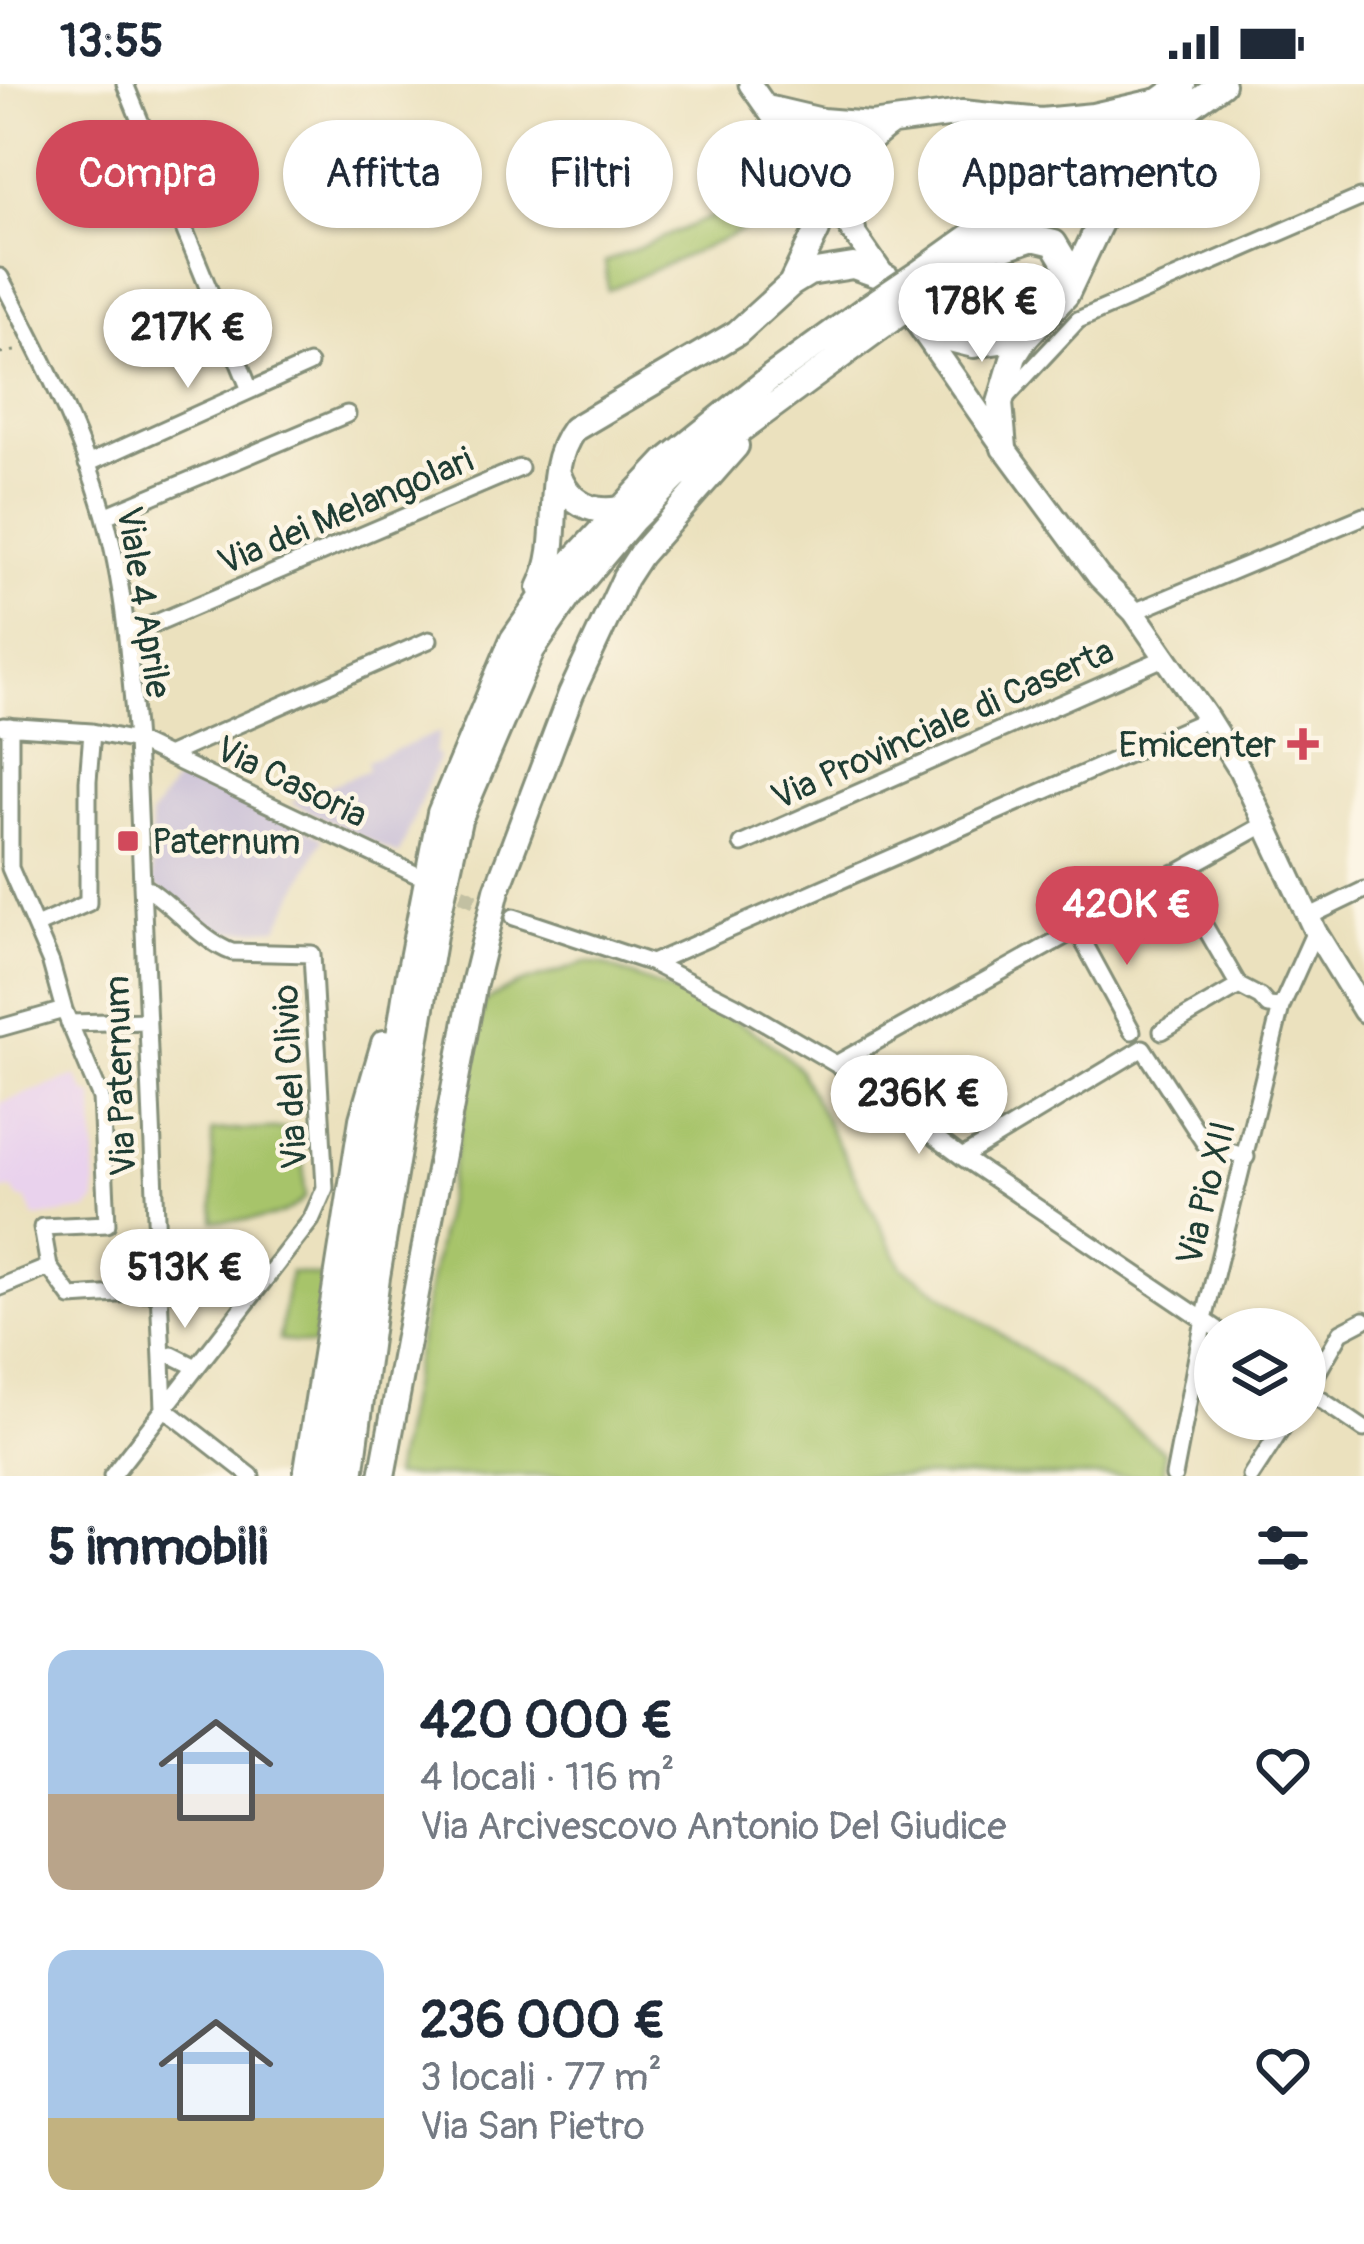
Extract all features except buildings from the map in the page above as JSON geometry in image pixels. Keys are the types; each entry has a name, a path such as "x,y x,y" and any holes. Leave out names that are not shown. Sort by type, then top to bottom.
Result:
{"highway":[{"path":"351,1476 407,985 440,813 513,639 552,584 666,461 771,377 871,320 928,280 1183,84"},
{"path":"1173,120 1222,84"},
{"path":"894,123 962,113 1041,121 1093,116 1159,101"},
{"path":"770,109 828,120"},
{"path":"967,251 1024,178 1020,139 999,118"},
{"path":"791,284 818,228"},
{"path":"967,251 1003,228"},
{"path":"1004,448 1000,403 1006,376 1026,337 1066,295 1098,228"},
{"path":"967,251 1033,238 1054,243 1066,263 1061,294 1050,314"},
{"path":"528,618 551,556 559,454 574,429 737,333 809,273 839,266 886,278"},
{"path":"330,1476 458,820 532,650 569,596 662,491 871,320"},
{"path":"926,333 974,345 1026,337"},
{"path":"382,1476 473,988 497,890 528,800 571,694 632,567 786,393"},
{"path":"558,474 562,486 587,509 619,509"},
{"path":"306,1476 362,1119 386,1035 407,985"}],"main road":[{"path":"750,84 779,120"},
{"path":"853,230 1004,448 1099,577 1134,612 1208,718 1267,823 1311,924 1364,1011"}],"street":[{"path":"125,84 250,391"},
{"path":"1000,403 1078,320 1360,198"},
{"name":"Viale 4 Aprile","path":"0,278 37,348 105,516 128,635 136,741"},
{"path":"87,464 309,364"},
{"path":"105,516 347,414"},
{"name":"Via dei Melangolari","path":"128,635 520,469"},
{"path":"1134,612 1364,517"},
{"path":"169,755 429,640"},
{"name":"Via Provinciale di Caserta","path":"742,844 1166,657"},
{"path":"652,963 1208,718"},
{"path":"5,726 10,868 100,1098 107,1224 42,1227 42,1271 70,1297 227,1287 251,1294"},
{"name":"Via Casoria","path":"5,726 92,732 136,741 415,874"},
{"path":"36,926 88,903 92,732"},
{"name":"Via Paternum","path":"136,741 164,1408"},
{"path":"836,1064 1267,823"},
{"path":"1174,873 1239,986 1268,1006 1281,1007"},
{"name":"Via del Clivio","path":"142,885 232,952 312,954 325,1188 311,1220 164,1408"},
{"path":"1311,924 1364,890"},
{"path":"514,917 652,963 735,1005 836,1064 962,1157 1194,1314"},
{"name":"Via Pio XII","path":"1214,1308 1281,1007 1311,924"},
{"path":"1078,930 1132,1030"},
{"path":"1162,1031 1239,986"},
{"path":"0,1028 67,1017 148,1021"},
{"path":"962,1157 1143,1048 1205,1144 1246,1157"},
{"path":"0,1287 42,1271"},
{"path":"157,1292 168,1321 172,1355 163,1373"},
{"path":"1326,1358 1341,1332 1364,1320"},
{"path":"172,1355 196,1366"},
{"name":"Via Pio XII","path":"1174,1476 1194,1392"},
{"path":"1326,1405 1364,1429"},
{"path":"112,1476 164,1408 251,1476"},
{"path":"1251,1476 1274,1440"}],"path":[{"path":"0,353 37,348"}],"shaded area":[{"path":"440,732 434,753 439,756 399,855 290,802 368,770 367,761"},
{"path":"187,773 323,838 278,928 215,933 153,884 150,817 178,777"},
{"path":"76,1076 94,1097 96,1201 87,1210 34,1218 27,1200 13,1189 0,1190 0,1103"}],"green space":[{"path":"697,223 697,228 749,228 608,290 605,262"},
{"path":"586,962 708,1007 779,1050 799,1069 902,1267 1164,1451 1164,1476 393,1476 484,1003 522,983"},
{"path":"302,1128 305,1197 275,1216 214,1221 212,1131"},
{"path":"290,1272 324,1277 314,1345 279,1340"}],"tunnel":[{"path":"440,885 500,911"}],"place":[{"name":"Emicenter","path":"1303,744"},
{"name":"Paternum","path":"128,841"}]}
